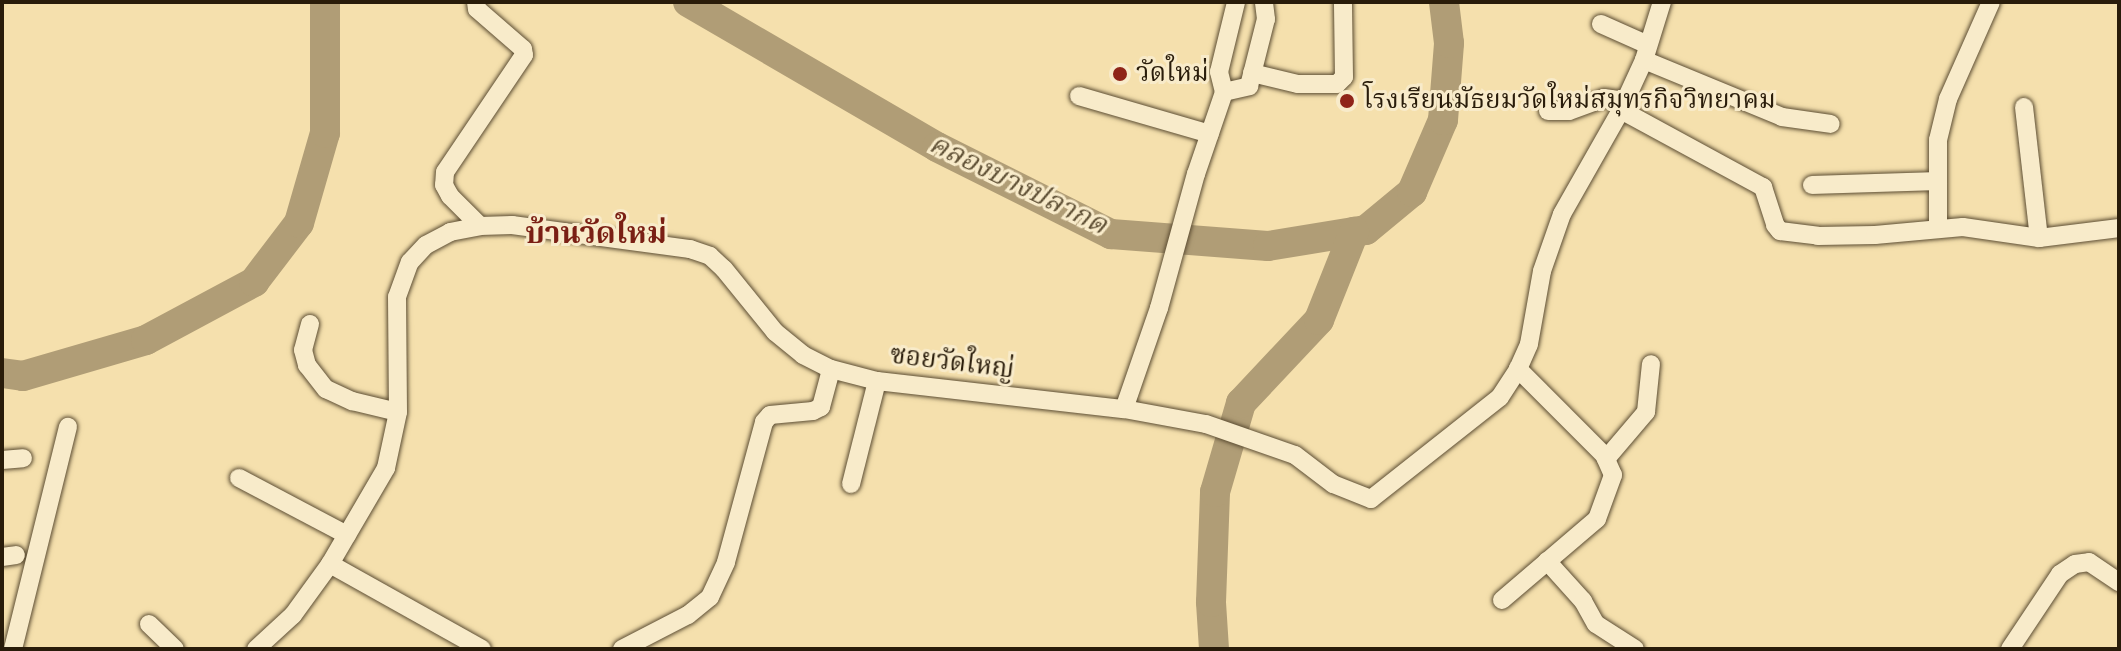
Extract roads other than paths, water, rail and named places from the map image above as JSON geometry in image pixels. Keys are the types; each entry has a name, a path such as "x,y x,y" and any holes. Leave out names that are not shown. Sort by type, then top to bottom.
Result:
{"street":[{"path":"476,2 477,9 523,49 524,55 445,172 444,185 450,196 480,226"},
{"path":"1124,409 1159,308 1196,174 1224,92 1219,72 1236,2"},
{"path":"1224,92 1249,86 1266,19 1264,2"},
{"path":"1252,73 1298,84 1337,84 1344,77 1343,2"},
{"name":"ซอยวัดใหญ่","path":"256,649 293,615 330,564 386,468 398,412 397,297 410,262 426,245 450,232 480,226 556,231 690,249 710,256 775,332 803,355 831,369 877,381 1124,409 1206,424 1295,455 1333,484 1371,499 1500,397 1518,369 1529,344 1542,271 1562,214 1623,106 1646,52 1662,2"},
{"path":"1938,227 1938,140 1948,99 1991,2"},
{"path":"1601,24 1646,52 1782,117 1831,124"},
{"path":"1079,96 1210,134"},
{"path":"1548,111 1569,111 1604,98 1623,106 1763,187 1780,231 1818,236 1861,235 1938,227 2014,232 2039,238 2119,228"},
{"path":"2024,107 2039,238"},
{"path":"1812,185 1938,181"},
{"path":"310,324 303,350 307,365 326,389 352,401 398,412"},
{"path":"1606,459 1646,412 1651,364"},
{"path":"622,649 688,615 710,597 726,562 764,422 770,415 813,411 821,407 831,369"},
{"path":"1502,600 1597,519 1613,475 1606,459 1518,369"},
{"path":"851,484 877,381"},
{"path":"13,649 68,427"},
{"path":"2,460 23,458"},
{"path":"239,478 347,535"},
{"path":"1547,561 1583,601 1596,624 1635,649"},
{"path":"2010,649 2060,574 2075,564 2089,562 2119,582"},
{"path":"330,564 482,649"},
{"path":"149,624 175,649"}],"waterway":[{"name":"คลองบางปลากด","path":"2,373 23,376 146,340 254,282 299,223 325,133 325,2"},
{"name":"คลองบางปลากด","path":"688,2 937,147 1111,234 1268,246 1366,230 1412,192 1443,120 1449,43 1444,2"},
{"path":"1214,649 1211,602 1215,492 1241,403 1319,320 1354,232"}],"place":[{"name":"วัดใหม่","path":"1120,74"},
{"name":"โรงเรียนมัธยมวัดใหม่สมุทรกิจวิทยาคม","path":"1347,101"}],"district":[{"name":"บ้านวัดใหม่","path":"596,234"}]}
